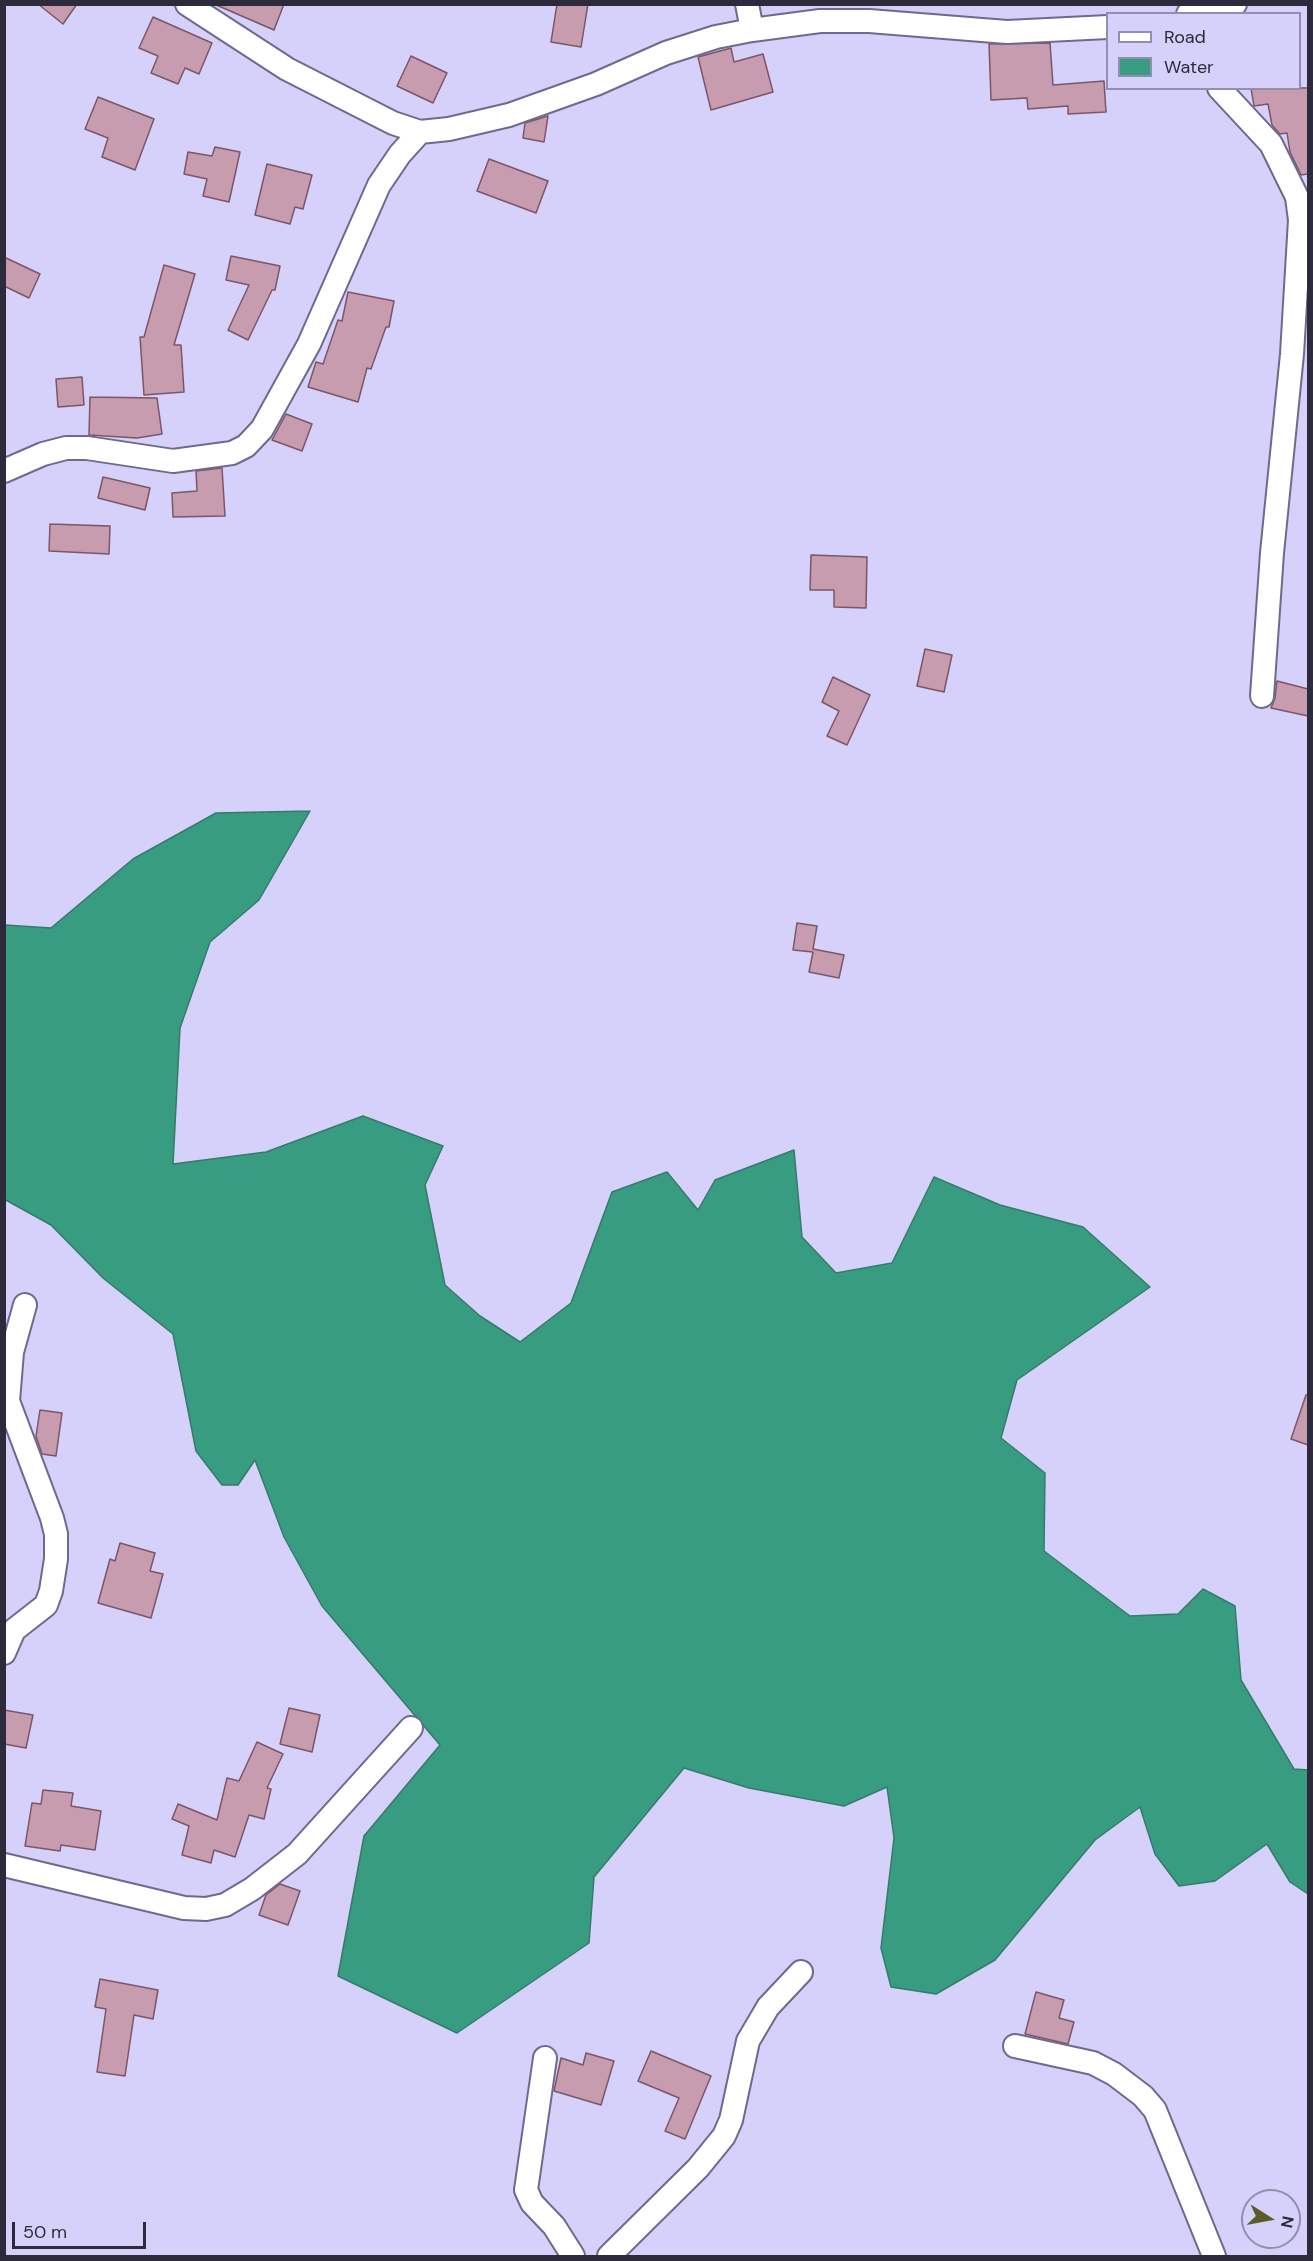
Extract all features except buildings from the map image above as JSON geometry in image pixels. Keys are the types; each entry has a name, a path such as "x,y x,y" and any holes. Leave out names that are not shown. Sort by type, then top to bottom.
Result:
{"street":[{"path":"187,4 287,69 393,123 420,132 449,129 509,115 596,84 666,53 716,37 752,30 820,21 869,21 1007,32 1106,27"},
{"path":"747,4 752,30"},
{"path":"1197,12 1234,4"},
{"path":"1222,90 1271,144 1297,197 1300,220 1292,354 1272,553 1262,696"},
{"path":"4,471 43,454 66,448 87,448 173,461 232,453 246,446 262,429 309,344 379,185 400,154 420,132"},
{"path":"4,1653 14,1630 46,1605 51,1591 56,1559 56,1534 52,1518 8,1401 12,1353 25,1305"},
{"path":"4,1865 184,1908 206,1909 225,1905 252,1889 297,1854 411,1728"},
{"path":"609,2256 698,2168 724,2136 731,2120 748,2041 768,2007 801,1972"},
{"path":"1015,2046 1093,2063 1114,2074 1143,2096 1155,2110 1214,2256"},
{"path":"544,2058 526,2190 532,2203 554,2226 573,2256"}],"water":[{"path":"310,811 259,900 210,942 180,1028 173,1164 266,1152 363,1116 443,1146 425,1185 445,1285 480,1316 520,1342 571,1303 612,1192 667,1172 698,1210 715,1180 794,1150 802,1237 836,1273 892,1263 934,1177 1000,1205 1083,1227 1150,1287 1017,1380 1001,1438 1045,1473 1044,1551 1130,1616 1178,1614 1203,1589 1235,1606 1241,1680 1294,1769 1308,1770 1308,1894 1290,1882 1267,1844 1215,1881 1179,1886 1155,1854 1140,1807 1095,1840 995,1960 936,1994 891,1987 881,1948 894,1838 887,1787 844,1806 749,1788 684,1768 594,1877 589,1943 457,2033 338,1976 364,1836 440,1745 322,1606 284,1537 255,1460 238,1485 222,1485 196,1451 173,1334 103,1278 51,1225 4,1199 5,925 51,928 133,859 216,813"}]}
